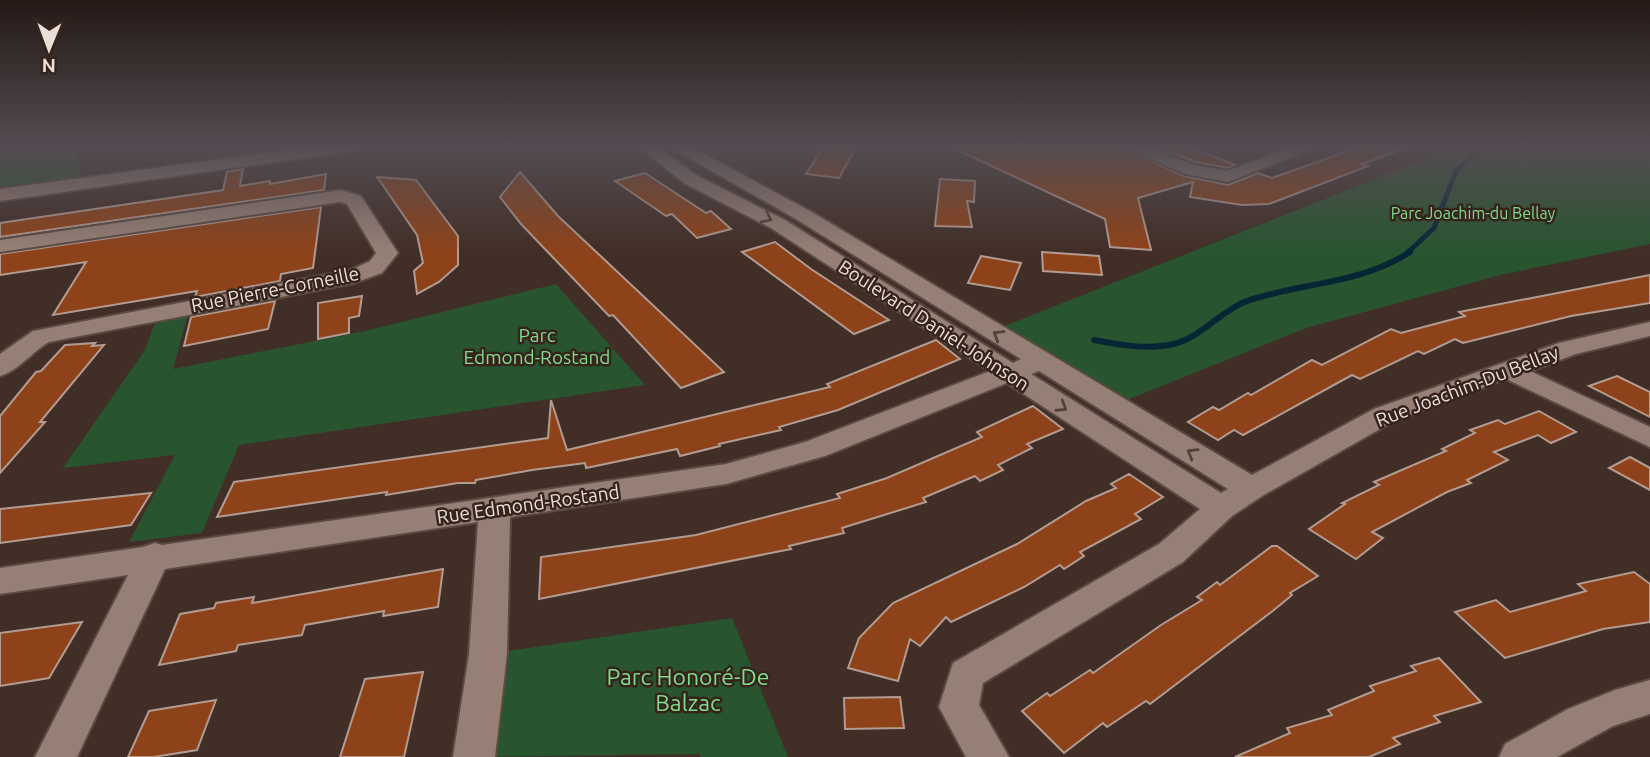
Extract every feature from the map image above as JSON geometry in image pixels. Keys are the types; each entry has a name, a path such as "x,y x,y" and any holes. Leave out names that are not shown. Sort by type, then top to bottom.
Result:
{"street":[{"path":"0,195 99,181"},
{"name":"Boulevard Daniel-Johnson","path":"695,181 778,224 1221,508"},
{"name":"Boulevard Daniel-Johnson","path":"741,181 803,215 1251,489"},
{"name":"Rue Pierre-Corneille","path":"0,246 341,196 354,200 387,253 384,262 373,270 354,276 66,329 42,336 24,346 0,368"},
{"name":"Rue Joachim-Du Bellay","path":"988,757 959,707 966,674 1171,554 1221,508 1384,415 1568,348 1650,329"},
{"name":"Rue Edmond-Rostand","path":"0,581 155,555 495,509 726,474 815,449 1040,361"},
{"path":"1505,369 1650,438"},
{"path":"474,757 488,654 495,509"},
{"path":"56,757 155,555"},
{"path":"1520,757 1582,721 1630,701 1650,697"}],"green space":[{"path":"0,181 73,181 0,192"},
{"name":"Parc Joachim-du Bellay","path":"1369,181 1650,181 1650,244 1500,275 1306,328 1114,405 992,331"},
{"name":"Parc Edmond-Rostand","path":"556,284 645,385 239,445 202,533 129,542 175,455 63,468 145,350 156,320 188,314 173,369 365,331"},
{"name":"Parc Honoré-De Balzac","path":"732,618 788,757 701,757 700,754 474,757 488,654"}],"building":[{"path":"225,181 241,181 240,186 268,181 270,184 325,181 324,190 0,237 0,223 223,190"},
{"path":"380,181 417,181 458,236 458,265 439,282 417,294 414,271 423,263 417,235"},
{"path":"513,181 528,181 558,216 724,372 681,388 613,315 609,316 521,224 500,197"},
{"path":"615,181 658,181 706,213 711,211 731,229 697,238 672,214 666,216"},
{"path":"940,181 975,181 974,202 967,201 972,227 935,226"},
{"path":"1024,181 1210,181 1228,185 1237,181 1328,181 1269,204 1242,205 1190,197 1193,182 1138,198 1151,250 1110,247 1105,219"},
{"path":"321,207 313,268 281,274 280,281 195,297 197,291 53,315 86,262 0,275 0,254"},
{"path":"775,242 889,320 854,334 742,252"},
{"path":"1042,252 1099,256 1102,275 1043,271"},
{"path":"981,256 1021,263 1010,290 968,283"},
{"path":"1650,275 1650,303 1571,316 1463,343 1455,339 1424,354 1418,351 1360,379 1352,375 1243,435 1234,430 1218,440 1188,422 1213,407 1219,410 1248,393 1251,395 1312,360 1322,365 1391,329 1401,333 1465,316 1459,312"},
{"path":"362,296 359,316 349,318 349,333 318,339 318,303"},
{"path":"275,301 268,329 184,346 191,317"},
{"path":"936,340 960,359 838,410 779,427 781,430 680,456 677,449 586,468 585,463 532,470 476,480 475,483 458,483 386,495 387,492 217,517 234,482 548,438 551,400 567,450 830,387 827,384"},
{"path":"95,343 92,346 104,345 40,422 45,422 0,473 0,416 36,372 41,371 65,345"},
{"path":"1617,376 1650,392 1650,417 1589,386"},
{"path":"1033,406 1063,429 1027,444 1032,448 998,465 1003,470 980,481 975,476 923,498 926,502 842,528 844,533 789,546 791,549 539,599 541,557 696,535 840,498 837,494 887,478 982,437 977,432"},
{"path":"1539,411 1576,432 1551,443 1538,435 1494,452 1508,460 1467,480 1471,483 1447,492 1372,532 1383,538 1356,559 1309,529 1345,504 1342,503 1379,485 1374,482 1446,451 1442,449 1475,433 1470,430 1498,420 1505,424"},
{"path":"1630,457 1650,468 1650,490 1609,468"},
{"path":"1129,474 1163,497 1135,514 1141,519 1080,552 1084,556 1064,569 1060,565 1024,587 951,622 946,617 920,646 910,639 898,681 848,668 859,638 893,603 1017,544 1086,501 1116,488 1111,484"},
{"path":"151,493 131,525 0,543 0,509"},
{"path":"1272,546 1277,546 1318,576 1290,593 1292,595 1274,610 1150,704 1146,701 1107,727 1103,723 1064,753 1022,711 1047,693 1050,696 1090,670 1093,673 1202,600 1197,597 1217,582 1220,585"},
{"path":"443,569 438,607 383,616 384,611 305,625 302,635 238,645 236,651 159,665 180,614 214,608 216,603 254,597 252,603"},
{"path":"1634,572 1650,584 1650,622 1603,629 1505,658 1455,612 1496,600 1510,612 1586,591 1578,584"},
{"path":"82,622 49,678 0,686 0,633"},
{"path":"1439,658 1481,702 1434,716 1440,722 1393,738 1400,744 1369,757 1235,757 1290,733 1287,728 1332,715 1328,710 1374,691 1370,686 1416,671 1411,666"},
{"path":"423,672 404,757 340,757 365,679"},
{"path":"900,697 904,728 845,729 844,698"},
{"path":"216,700 197,750 154,757 128,757 149,711"}],"waterway":[{"path":"1407,253 1434,228 1452,181"},
{"path":"1094,340 1144,347 1174,344 1193,336 1247,301 1371,271 1410,252"}]}
